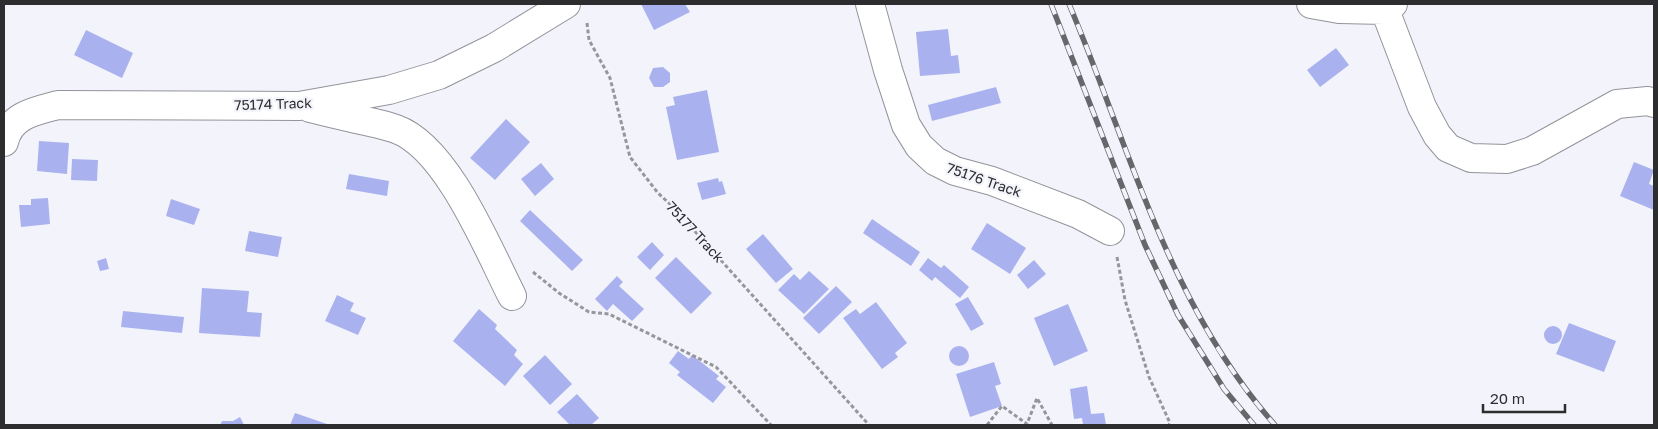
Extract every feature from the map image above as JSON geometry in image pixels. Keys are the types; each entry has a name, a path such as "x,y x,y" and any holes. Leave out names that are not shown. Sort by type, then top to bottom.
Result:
{"street":[{"name":"75174 Track","path":"4,142 12,125 24,114 58,105 299,106 390,90 439,75 494,48 566,4"},
{"name":"75176 Track","path":"870,4 888,70 906,125 919,146 935,162 955,171 992,181 1078,214 1110,231"},
{"path":"1311,4 1339,9 1389,7 1422,107 1437,135 1448,148 1471,158 1507,159 1532,152 1617,104 1648,101 1654,103"},
{"path":"299,106 397,129 419,142 429,151 448,176 512,296"}],"path":[{"name":"75177 Track","path":"587,22 589,40 610,78 630,156 658,194 673,207 869,425"},
{"path":"1110,231 1125,300 1149,377 1170,423 1169,425"},
{"path":"528,268 558,293 589,312 609,314 716,367 771,425"},
{"path":"987,425 1002,406 1027,424 1037,398 1052,425"}],"building":[{"path":"641,4 685,4 690,12 654,30"},
{"path":"948,29 951,56 958,55 960,73 920,76 916,32"},
{"path":"86,30 133,53 122,78 74,55"},
{"path":"1336,48 1349,65 1320,87 1307,70"},
{"path":"663,67 670,73 670,82 663,87 654,87 649,78 653,68"},
{"path":"996,87 1001,103 932,121 928,105"},
{"path":"707,90 719,152 677,160 666,107 675,105 673,97"},
{"path":"506,119 530,142 495,180 470,158"},
{"path":"39,141 69,143 67,174 37,171"},
{"path":"72,159 98,160 97,181 71,180"},
{"path":"1634,162 1654,170 1649,184 1654,186 1654,210 1620,196"},
{"path":"541,163 554,179 535,196 521,179"},
{"path":"349,174 389,181 387,196 346,189"},
{"path":"718,178 719,182 722,181 726,194 702,200 697,183"},
{"path":"48,198 50,224 21,227 19,205 31,205 31,199"},
{"path":"171,199 200,209 194,225 166,216"},
{"path":"530,210 583,260 572,271 520,221"},
{"path":"872,219 920,252 911,266 863,233"},
{"path":"987,223 1026,248 1010,274 971,249"},
{"path":"249,231 282,237 278,257 245,251"},
{"path":"763,234 793,269 776,283 746,249"},
{"path":"652,242 664,255 650,270 637,257"},
{"path":"676,257 712,293 691,314 655,278"},
{"path":"106,258 109,269 100,271 97,261"},
{"path":"928,258 941,268 944,265 969,287 960,298 935,277 932,281 919,270"},
{"path":"1034,260 1046,274 1028,289 1017,275"},
{"path":"809,271 829,289 804,314 778,290 794,274 800,280"},
{"path":"617,276 623,282 619,286 644,309 632,321 613,304 607,311 595,299"},
{"path":"836,286 852,302 819,334 803,318"},
{"path":"202,288 249,291 247,312 262,313 260,337 199,333"},
{"path":"337,295 354,303 350,311 366,318 358,335 325,321"},
{"path":"968,297 984,324 971,331 955,304"},
{"path":"876,302 907,343 895,353 898,357 882,369 843,318 856,309 860,314"},
{"path":"1068,304 1088,351 1054,366 1034,318"},
{"path":"479,309 497,325 495,329 517,350 514,355 523,364 505,386 453,341"},
{"path":"123,311 184,317 182,333 121,327"},
{"path":"1569,323 1616,341 1604,372 1556,354"},
{"path":"1553,326 1559,329 1562,335 1559,341 1553,344 1547,341 1544,335 1547,329"},
{"path":"959,346 966,349 969,356 966,363 959,366 952,363 949,356 952,349"},
{"path":"678,351 689,359 692,355 719,376 716,379 726,387 713,403 677,375 680,372 669,363"},
{"path":"545,355 572,384 550,405 523,376"},
{"path":"994,362 1001,384 995,386 1002,406 970,417 956,374"},
{"path":"1087,386 1091,414 1104,413 1106,425 1083,425 1082,418 1074,419 1070,389"},
{"path":"577,394 599,418 591,425 570,425 557,412"},
{"path":"295,413 330,425 290,425"},
{"path":"240,417 244,425 220,425 222,421 233,421"}],"railway":[{"path":"1051,4 1145,245 1178,315 1224,389 1254,425"},
{"path":"1069,4 1155,224 1179,277 1207,329 1238,379 1275,425"}]}
